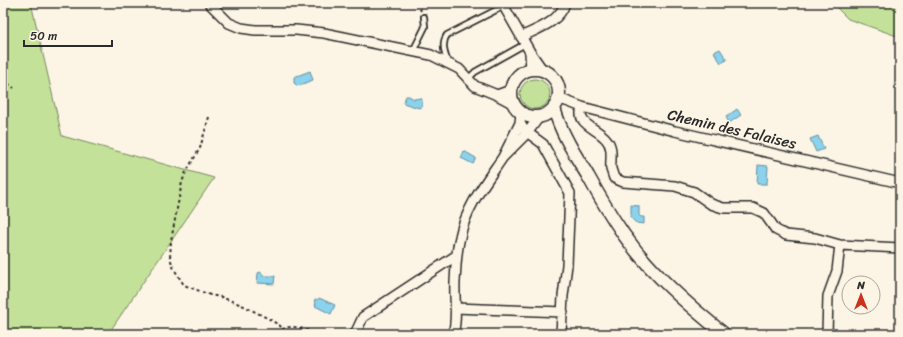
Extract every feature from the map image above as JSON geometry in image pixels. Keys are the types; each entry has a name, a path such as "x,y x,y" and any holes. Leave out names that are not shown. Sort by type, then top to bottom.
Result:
{"street":[{"path":"209,3 228,23 241,28 255,30 296,30 324,33 431,55 448,62 459,69 475,86 498,96 518,113 530,117 549,109"},
{"path":"523,40 557,17 563,11 565,3"},
{"path":"453,334 455,327 457,255 460,236 470,209 477,194 503,157 549,109 557,85 554,80 544,72 530,52 503,4"},
{"path":"530,52 531,70"},
{"path":"544,72 531,70 520,75 516,79 511,90 511,97 524,130 543,144 570,193 567,265 563,296 561,334"},
{"path":"498,96 511,90"},
{"path":"582,106 580,116 586,124 607,139 611,149 611,169 614,178 623,182 675,186 694,192 711,204 723,208 753,208 764,214 776,230 786,235 815,238 840,245 900,248"},
{"name":"Chemin des Falaises","path":"549,109 582,106 675,131 900,183"},
{"path":"549,109 625,236 659,276 697,312 724,334"},
{"path":"503,157 518,113"},
{"path":"827,334 828,296 837,271 840,245"},
{"path":"355,334 363,317 457,255"},
{"path":"455,308 563,312"}],"lane":[{"path":"448,62 443,49 443,40 447,35 503,4"},
{"path":"413,51 425,27 424,18"},
{"path":"468,79 475,72 523,40"}],"path":[{"path":"3,80 14,88"},
{"path":"209,117 200,148 182,182 171,242 170,258 174,269 184,285 242,305 283,328"},
{"path":"278,334 283,328 288,327 303,328 316,334"}],"green space":[{"path":"3,3 31,3 62,136 214,178 108,334 3,334"},
{"path":"832,3 900,3 900,37 848,19"},
{"path":"535,79 546,83 550,94 546,105 535,109 524,105 520,94 524,83"}],"water":[{"path":"720,49 727,60 721,63 714,52"},
{"path":"310,71 313,80 298,86 294,83 294,77"},
{"path":"406,96 414,99 421,98 422,106 419,108 403,103"},
{"path":"737,109 741,115 729,123 726,117"},
{"path":"818,136 824,149 816,152 810,139"},
{"path":"464,151 476,158 473,164 461,158"},
{"path":"758,165 768,166 767,184 757,184"},
{"path":"631,205 639,206 639,215 644,217 644,224 636,223 631,218"},
{"path":"260,272 263,276 275,276 274,284 257,283 258,273"},
{"path":"319,298 335,305 331,314 315,306 315,299 317,300"}]}
